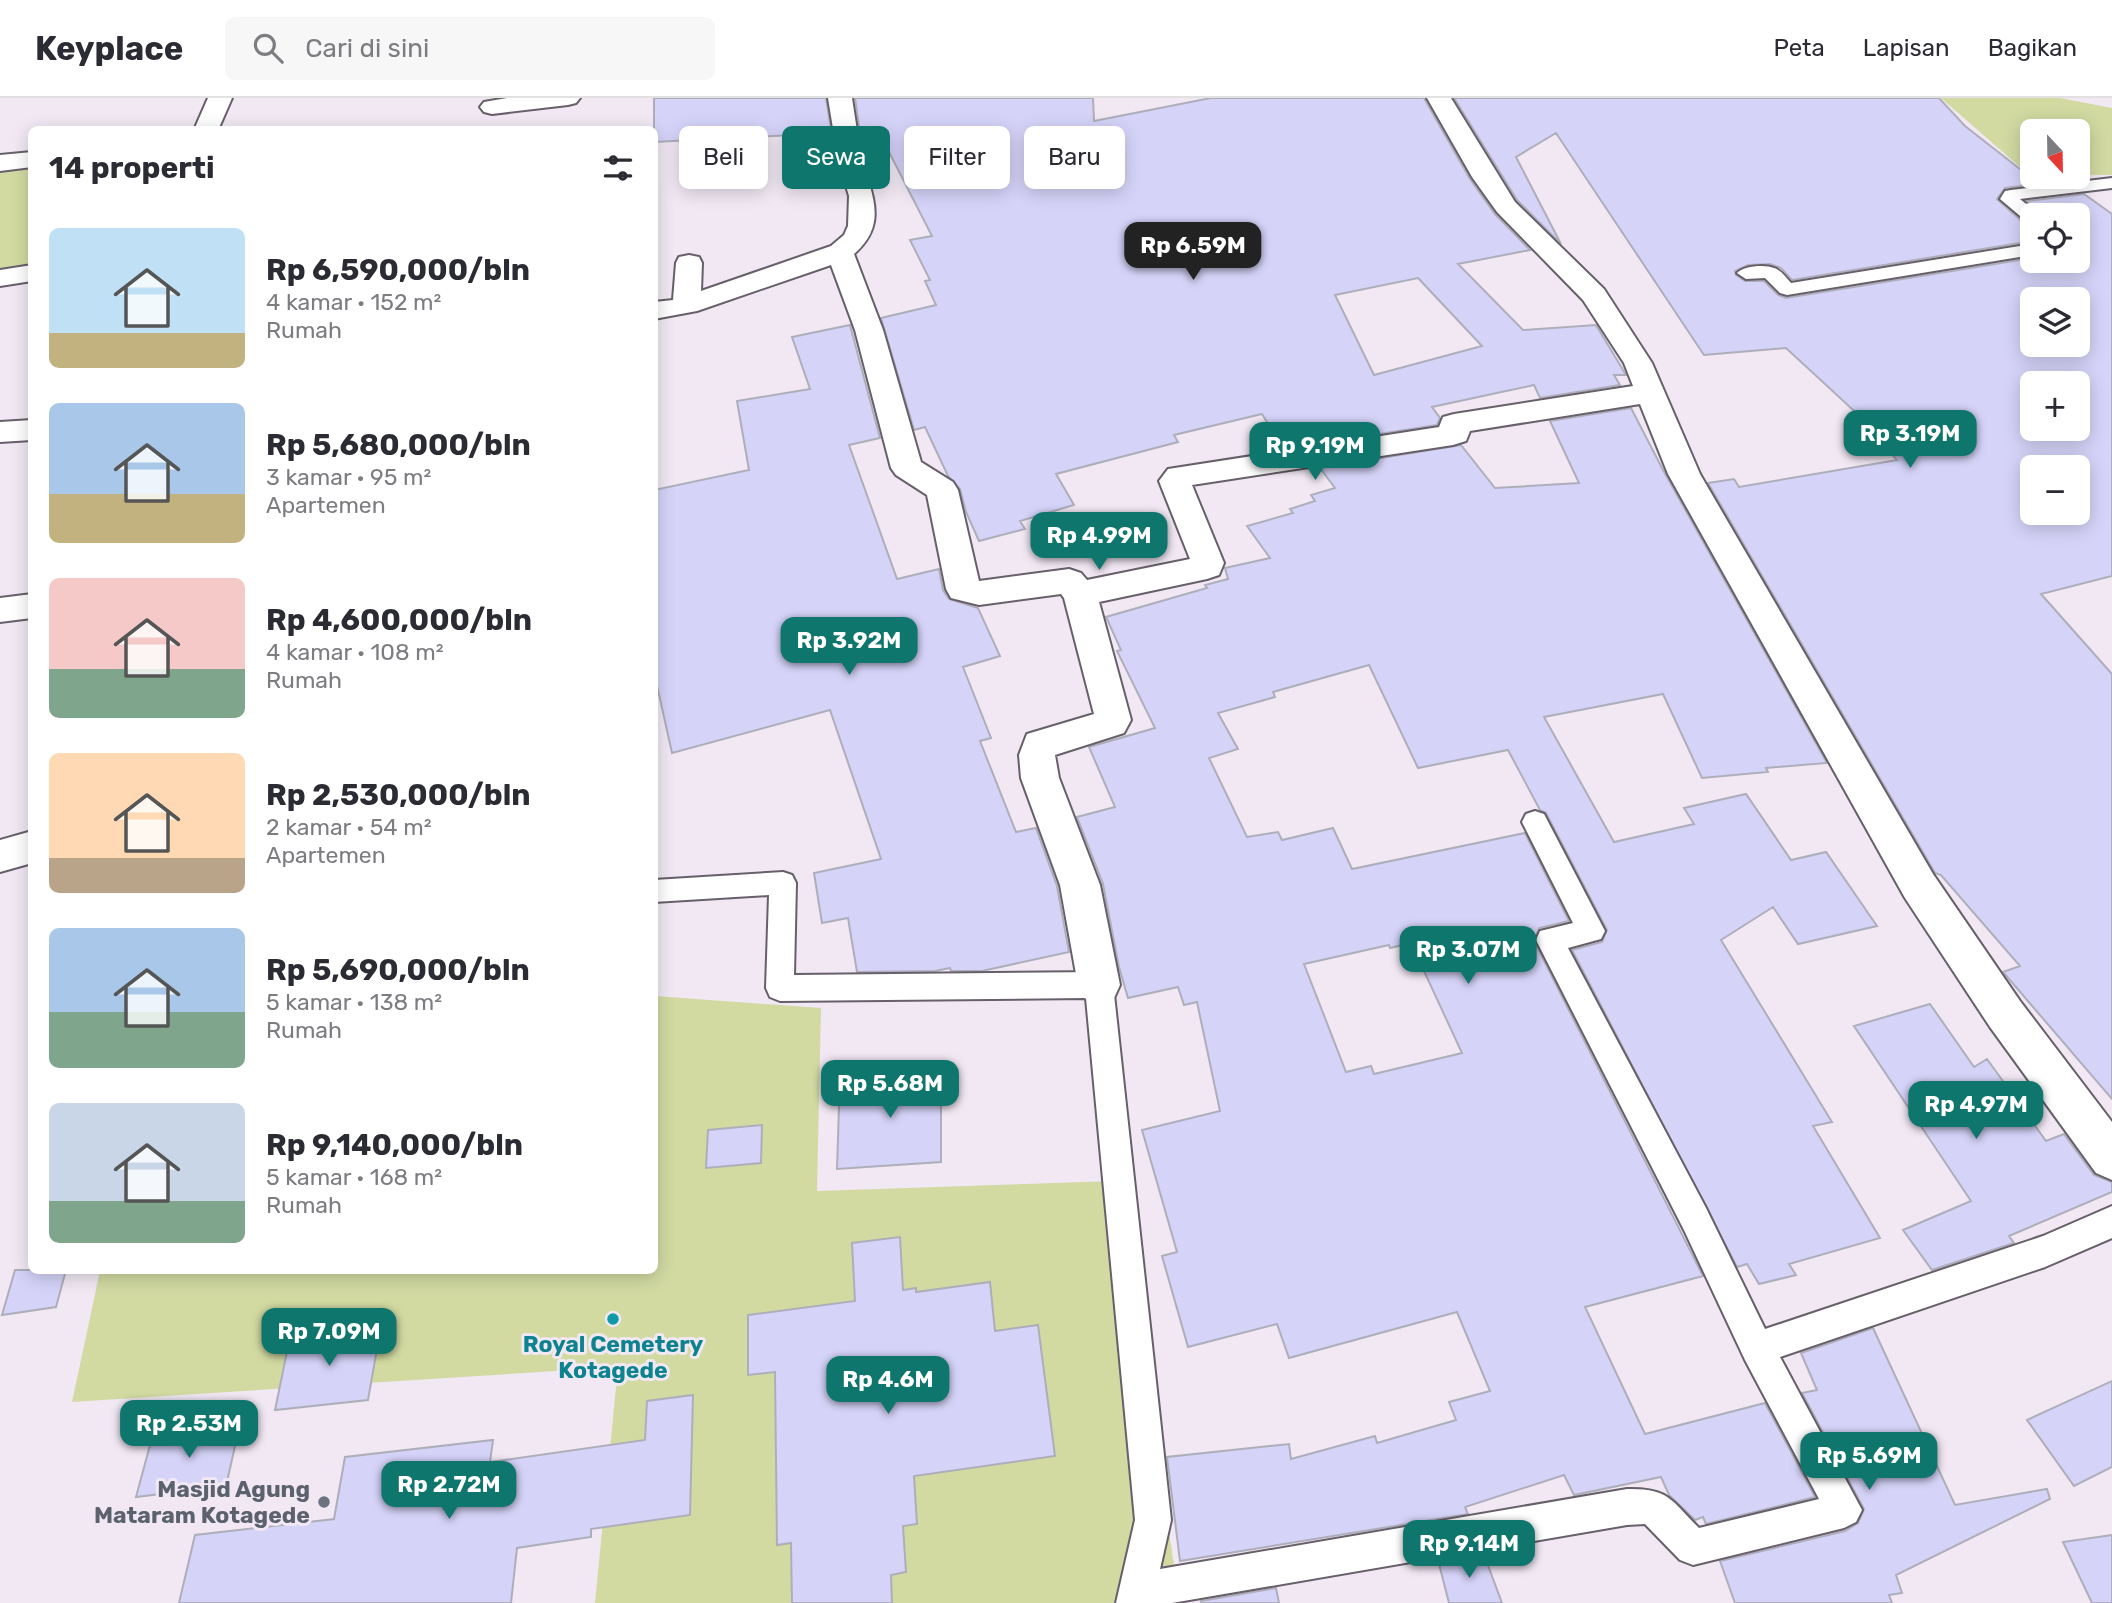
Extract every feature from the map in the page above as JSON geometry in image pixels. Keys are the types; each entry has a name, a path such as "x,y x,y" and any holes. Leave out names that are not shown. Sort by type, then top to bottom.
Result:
{"street":[{"path":"208,126 220,98"},
{"path":"492,107 568,98"},
{"path":"658,311 687,305 840,252 855,239 862,226 862,196 850,159 840,98"},
{"path":"1439,98 1485,177 1506,207 1594,295 1637,363 1684,474 1919,886 2005,1014 2112,1158"},
{"path":"0,163 28,160"},
{"path":"840,252 869,330 907,468 942,490 963,589 979,593 1069,581 1080,594 1113,720 1111,723 1040,744 1037,755 1040,778 1080,885 1100,985"},
{"path":"687,305 689,263"},
{"path":"0,278 28,274"},
{"path":"1080,594 1207,568 1208,563 1175,481 1179,475 1453,435 1454,424 1649,393"},
{"path":"0,432 28,430"},
{"path":"0,610 28,606"},
{"path":"0,856 28,848"}],"lane":[{"path":"2020,209 2009,199 2011,194 2112,183"},
{"path":"1746,273 1770,272 1787,289 2020,251"},
{"path":"658,891 783,883 780,988 1100,985 1153,1520 1136,1597 1627,1507 1652,1506 1693,1548 1844,1510 1757,1348 1695,1219 1550,940 1591,931 1535,822"},
{"path":"1757,1348 2045,1251 2112,1222"}],"green space":[{"path":"1941,98 2060,98 2112,108 2112,175 2090,175 2090,119 2020,119 2020,167"},
{"path":"28,162 28,276 0,281 0,166"},
{"name":"Royal Cemetery Kotagede","path":"658,996 821,1008 817,1191 1114,1181 1180,1603 595,1603 618,1367 72,1402 99,1274 658,1274"}],"building":[{"path":"654,98 826,98 830,126 782,126 782,136 768,136 768,126 679,126 679,141 658,142 658,126 654,126"},
{"path":"855,98 1093,98 1094,121 1211,98 1424,98 1470,179 1495,214 1530,250 1458,264 1523,330 1596,325 1626,375 1614,375 1620,385 1540,398 1534,385 1432,407 1440,418 1437,425 1302,446 1287,425 1271,429 1262,414 1174,435 1178,442 1056,474 1074,505 1020,521 1025,529 979,541 966,512 960,489 948,476 925,427 914,430 881,318 936,305 925,281 930,280 910,240 932,236 908,189 1010,189 1010,126 904,126 904,181 890,154 890,126 859,126","holes":["1418,278 1482,346 1374,375 1335,295"]},
{"path":"1454,98 1939,98 1965,126 2020,169 2020,186 2005,188 1997,199 2020,219 2020,243 1792,280 1781,268 1770,264 1748,265 1735,271 1736,275 1745,281 1764,281 1778,295 1786,298 2020,260 2020,273 2090,273 2090,203 2027,201 2084,194 2112,214 2112,576 2041,594 2112,674 2112,1099 2003,972 2020,966 1941,875 1935,873 1708,483 1734,479 1739,487 1897,460 1884,446 1890,444 1786,348 1704,355 1556,133 1516,157 1561,244 1517,200"},
{"path":"850,325 880,438 849,445 897,579 939,569 943,590 949,599 978,608 1000,656 963,667 991,738 980,741 1016,832 1036,828 1057,886 1069,952 982,971 951,971 950,968 935,971 857,972 848,918 822,923 814,873 881,859 830,710 672,753 658,690 658,489 749,470 737,401 810,389 792,337"},
{"path":"1631,408 1827,763 1766,768 1768,772 1702,778 1663,694 1544,717 1614,842 1694,824 1684,808 1746,794 1791,860 1826,852 1877,926 1798,944 1773,907 1721,940 1832,1122 1813,1126 1880,1238 1789,1264 1796,1275 1759,1284 1747,1264 1737,1267 1572,950 1602,942 1607,930 1546,813 1540,810 1508,750 1418,768 1369,665 1273,692 1275,697 1218,713 1238,749 1209,758 1247,837 1278,832 1282,840 1333,828 1352,869 1525,833 1569,921 1539,928 1534,941 1703,1276 1585,1307 1645,1434 1765,1403 1815,1497 1706,1524 1703,1517 1695,1520 1669,1495 1661,1477 1574,1495 1564,1475 1465,1507 1468,1514 1180,1561 1167,1457 1289,1444 1291,1459 1375,1436 1377,1443 1456,1420 1449,1402 1490,1391 1457,1312 1289,1358 1277,1324 1188,1347 1162,1256 1177,1252 1142,1130 1220,1111 1197,1002 1184,1005 1178,987 1128,998 1119,967 1103,884 1077,817 1115,807 1089,747 1155,728 1117,651 1121,650 1106,617 1207,588 1205,585 1228,579 1225,568 1270,558 1247,526 1293,513 1290,509 1315,501 1311,495 1335,488 1320,468 1461,445 1495,488 1579,483 1550,421","holes":["1411,943 1462,1053 1374,1074 1371,1066 1346,1072 1304,964 1389,945 1390,948"]},
{"path":"1930,1004 1974,1067 1987,1059 2046,1141 2064,1134 2094,1175 2112,1182 2112,1192 2009,1236 2014,1243 1932,1270 1903,1230 1971,1201 1854,1026"},
{"path":"941,1071 941,1162 837,1169 840,1076"},
{"path":"762,1125 761,1163 706,1168 708,1130"},
{"path":"900,1237 903,1290 916,1288 916,1292 990,1282 995,1331 1038,1325 1055,1456 914,1476 917,1524 903,1526 906,1572 891,1575 892,1603 792,1603 791,1543 777,1545 775,1372 748,1375 748,1315 855,1301 852,1243"},
{"path":"15,1270 28,1270 28,1274 65,1274 56,1307 2,1315"},
{"path":"381,1326 368,1400 275,1410 290,1337"},
{"path":"1873,1328 1955,1505 2047,1489 2050,1499 1896,1575 1902,1593 1889,1595 1892,1603 1735,1603 1720,1561 1845,1531 1858,1523 1864,1509 1802,1393 1817,1390 1801,1353"},
{"path":"2112,1381 2112,1467 2074,1486 2027,1420"},
{"path":"693,1395 690,1515 591,1529 591,1537 517,1548 511,1603 179,1603 195,1535 334,1519 345,1457 493,1440 490,1462 645,1440 647,1401"},
{"path":"240,1424 226,1486 136,1497 153,1434"},
{"path":"2112,1535 2112,1603 2092,1603 2063,1542"},
{"path":"1483,1552 1502,1603 1449,1603 1438,1560"},
{"path":"1276,1588 1279,1603 1201,1603 1201,1601"}],"place":[{"name":"Royal Cemetery Kotagede","path":"613,1319"},
{"name":"Masjid Agung Mataram Kotagede","path":"324,1502"}]}
